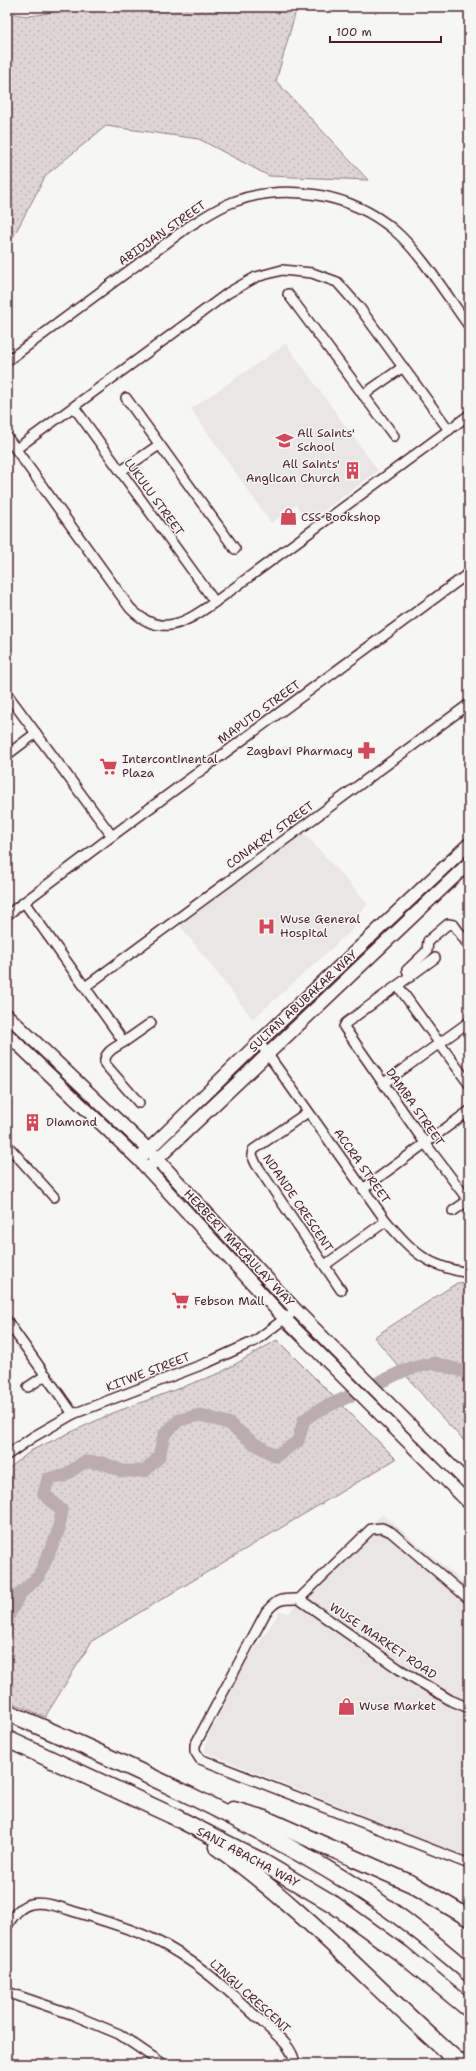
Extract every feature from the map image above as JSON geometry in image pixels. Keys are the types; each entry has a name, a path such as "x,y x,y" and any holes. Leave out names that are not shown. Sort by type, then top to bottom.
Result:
{"highway":[{"path":"7,1712 202,1802 281,1843 349,1882 402,1919 469,1973"},
{"name":"SANI ABACHA WAY","path":"13,1742 171,1815 257,1859 333,1904 402,1954 469,2009"},
{"path":"202,1802 265,1819 337,1850 412,1884 469,1918"},
{"path":"171,1815 265,1884 325,1937 461,2064"},
{"path":"443,2048 448,2064"}],"main road":[{"name":"SULTAN ABUBAKAR WAY","path":"143,1165 148,1150 259,1042 469,844"},
{"name":"SULTAN ABUBAKAR WAY","path":"143,1165 157,1159 469,863"},
{"name":"HERBERT MACAULAY WAY","path":"7,1015 157,1159 296,1310 469,1484"},
{"name":"HERBERT MACAULAY WAY","path":"7,1034 143,1165 331,1367 469,1503"}],"street":[{"name":"ABIDJAN STREET","path":"7,361 188,227 211,212 253,196 289,192 320,195 348,203 373,215 394,230 412,247 469,326"},
{"path":"16,449 228,293 256,277 282,270 312,273 337,282 359,307 449,430"},
{"path":"288,294 394,436"},
{"path":"363,395 403,367"},
{"path":"126,398 235,549"},
{"name":"LUKULU STREET","path":"74,407 215,602"},
{"path":"7,436 76,534 138,616 157,624 174,625 190,620 469,415"},
{"path":"122,472 160,445"},
{"name":"MAPUTO STREET","path":"7,915 469,573"},
{"path":"7,694 112,836"},
{"name":"CONAKRY STREET","path":"85,987 469,704"},
{"path":"7,755 36,734"},
{"path":"24,902 124,1042"},
{"path":"410,977 407,970 427,951 428,941 448,924 454,926 469,946"},
{"path":"435,958 398,986 469,1084"},
{"name":"DAMBA STREET","path":"398,986 346,1023 344,1027 425,1143 469,1200"},
{"path":"384,1083 469,1022"},
{"path":"139,1103 105,1064 105,1056 108,1052 151,1023"},
{"name":"ACCRA STREET","path":"259,1042 386,1221 410,1248 425,1260 446,1269 469,1273"},
{"path":"363,1189 469,1111"},
{"name":"NDANDE CRESCENT","path":"308,1112 253,1150 252,1155 256,1164 341,1290"},
{"path":"7,1145 54,1197"},
{"path":"453,1211 469,1200"},
{"name":"NDANDE CRESCENT","path":"325,1265 386,1221"},
{"name":"KITWE STREET","path":"7,1456 33,1437 72,1414 209,1362 255,1341 296,1310"},
{"path":"7,1321 72,1414"},
{"path":"28,1387 46,1375"},
{"path":"469,1599 391,1532 382,1528 371,1529 299,1599 283,1599 275,1602 265,1615 213,1710 195,1745 195,1752 200,1759 469,1864"},
{"name":"WUSE MARKET ROAD","path":"299,1599 399,1669 450,1700 469,1708"},
{"name":"LINGU CRESCENT","path":"7,1926 17,1912 31,1904 51,1905 108,1922 154,1940 199,1967 234,1996 289,2048 295,2064"},
{"path":"7,1992 71,2014 119,2034 163,2064"}],"shaded area":[{"path":"69,7 297,7 276,81 368,180 269,176 199,139 106,126 46,175 11,241 7,243 7,10 15,14 30,16"},
{"name":"All Saints' School","path":"286,344 378,471 308,522 296,505 271,523 191,409"},
{"name":"Wuse General Hospital","path":"303,832 368,904 357,915 354,928 253,1019 178,923"},
{"path":"469,1282 469,1446 436,1411 374,1337 457,1283"},
{"path":"277,1340 396,1459 92,1641 45,1717 7,1700 7,1470 32,1450 113,1413 220,1373"},
{"name":"Wuse Market","path":"382,1514 469,1587 469,1857 204,1752 208,1737 238,1675 280,1611 289,1613"}],"waterway":[{"path":"7,1619 19,1595 39,1576 58,1532 62,1511 44,1494 48,1479 64,1476 84,1462 103,1463 122,1471 145,1471 159,1457 164,1435 179,1420 200,1415 228,1423 255,1444 276,1456 298,1441 304,1420 317,1411 408,1369 434,1363 469,1373"}],"place":[{"name":"All Saints' School","path":"284,440"},
{"name":"All Saints' Anglican Church","path":"353,471"},
{"name":"CSS Bookshop","path":"288,517"},
{"name":"Zagbavi Pharmacy","path":"366,751"},
{"name":"Intercontinental Plaza","path":"109,766"},
{"name":"Wuse General Hospital","path":"267,926"},
{"name":"Diamond","path":"33,1122"},
{"name":"Febson Mall","path":"181,1301"},
{"name":"Wuse Market","path":"346,1706"}]}
